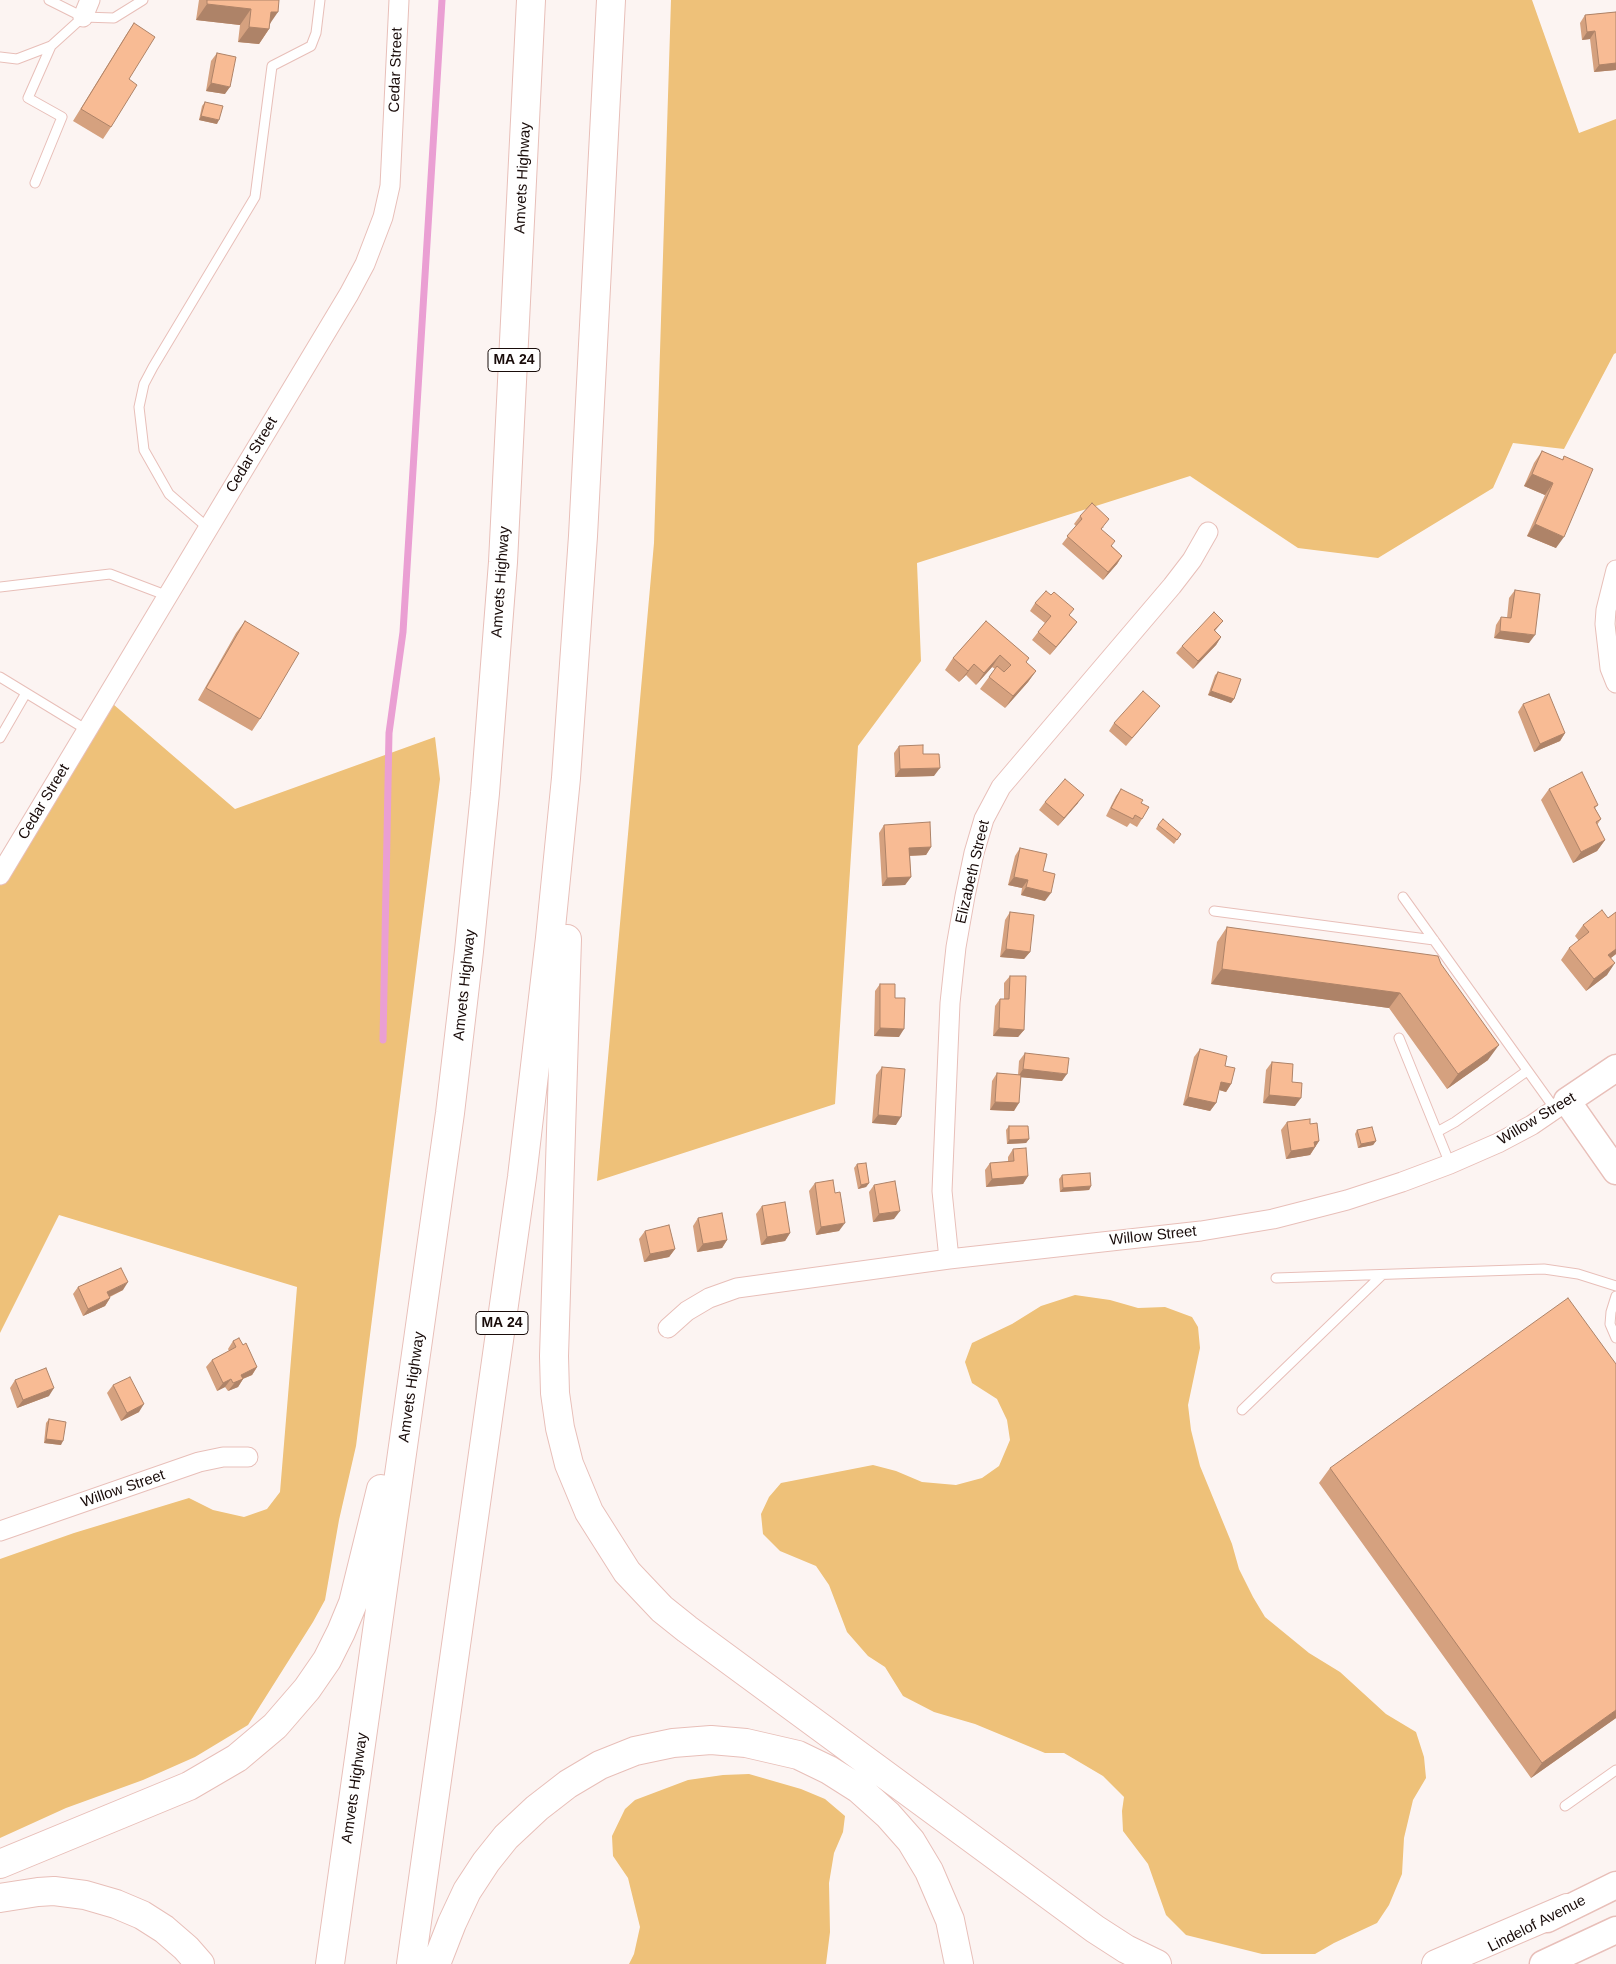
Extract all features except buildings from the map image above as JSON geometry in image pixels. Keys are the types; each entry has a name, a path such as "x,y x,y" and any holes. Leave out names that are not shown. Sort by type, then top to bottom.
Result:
{"highway":[{"name":"Amvets Highway","path":"330,1964 434,1230 469,951 498,634 508,481 532,0"},
{"name":"MA 24","path":"411,1964 522,1178 550,938 574,680 589,448 611,0"},
{"path":"574,680 555,1393 560,1428 569,1464 589,1512 627,1572 662,1608 687,1629 1095,1929 1126,1949 1157,1964"},
{"path":"0,1864 151,1803 206,1777 237,1758 275,1726 307,1689 322,1667 341,1632 350,1610 366,1554 408,1364 434,1230"},
{"path":"436,1964 452,1922 467,1891 486,1862 506,1837 537,1808 568,1784 600,1764 626,1754 673,1743 711,1740 746,1743 798,1755 829,1770 859,1789 888,1815 910,1842 929,1871 950,1920 959,1964"},
{"path":"0,1898 54,1891 85,1895 116,1904 142,1915 164,1929 186,1948 200,1964"},
{"path":"1436,1964 1567,1908"}],"main road":[{"name":"Willow Street","path":"1561,1105 1616,1068"},
{"path":"1561,1105 1616,1171"},
{"name":"Lindelof Avenue","path":"1459,1964 1616,1885"},
{"path":"1543,1964 1616,1930"}],"street":[{"name":"Cedar Street","path":"0,875 349,294 377,235 388,201 392,169 399,0"},
{"name":"Elizabeth Street","path":"949,1260 944,1228 942,1191 950,1003 964,896 984,819 994,797 1005,782 1172,586 1192,560 1208,532"},
{"path":"1616,570 1606,610 1605,624 1610,668 1616,683"},
{"name":"Willow Street","path":"668,1328 687,1311 709,1298 737,1288 949,1260 1202,1231 1263,1221 1347,1200 1450,1164 1498,1144 1561,1105"},
{"name":"Willow Street","path":"0,1531 199,1462 224,1457 248,1457"}],"lane":[{"path":"49,0 86,8 114,18 143,0"},
{"path":"208,528 169,494 144,450 139,407 144,384 153,367 255,197 272,66 311,46 316,34 320,0"},
{"path":"35,183 62,116 28,98 51,46 86,8"},
{"path":"0,58 17,59 51,46"},
{"path":"0,587 110,574 168,596"},
{"path":"0,678 87,730"},
{"path":"0,738 26,693"},
{"path":"1403,897 1527,1070 1561,1105"},
{"path":"1214,911 1434,940"},
{"path":"1399,1038 1450,1164"},
{"path":"1437,1132 1527,1070"},
{"path":"1276,1278 1544,1269 1578,1274 1616,1286"},
{"path":"1242,1410 1382,1274"},
{"path":"1616,1296 1611,1312 1610,1324 1616,1338"},
{"path":"1565,1806 1616,1770"}],"shaded area":[{"path":"671,0 1532,0 1579,133 1616,119 1616,353 1564,449 1513,443 1493,488 1378,558 1298,548 1190,476 917,563 921,661 858,746 835,1104 597,1181 654,543"},
{"path":"106,698 235,809 435,737 440,779 356,1446 339,1520 325,1600 248,1725 195,1757 143,1780 66,1808 0,1838 0,1559 74,1533 189,1498 213,1510 244,1517 267,1509 280,1492 297,1287 59,1215 0,1333 0,875"},
{"path":"1075,1295 1110,1300 1138,1308 1165,1307 1192,1317 1198,1327 1200,1348 1188,1405 1191,1430 1200,1466 1232,1544 1239,1569 1253,1597 1265,1617 1309,1653 1340,1672 1386,1714 1416,1732 1424,1757 1426,1778 1413,1800 1404,1838 1402,1874 1389,1905 1377,1923 1315,1954 1262,1954 1186,1935 1166,1915 1148,1864 1123,1831 1122,1811 1124,1797 1103,1776 1064,1753 1045,1753 975,1724 934,1712 903,1696 885,1667 868,1656 847,1632 829,1585 816,1566 780,1551 763,1534 761,1514 769,1497 781,1483 873,1465 896,1471 922,1482 956,1485 982,1478 999,1466 1010,1440 1007,1420 997,1399 972,1383 965,1362 972,1343 1012,1324 1041,1306"},
{"path":"749,1774 801,1789 825,1799 845,1816 843,1832 834,1853 829,1883 830,1932 826,1964 629,1964 634,1954 640,1927 628,1878 613,1856 612,1836 625,1809 635,1800 688,1780 723,1775"}],"waterway":[{"path":"383,1040 389,733 403,632 442,0"}]}
